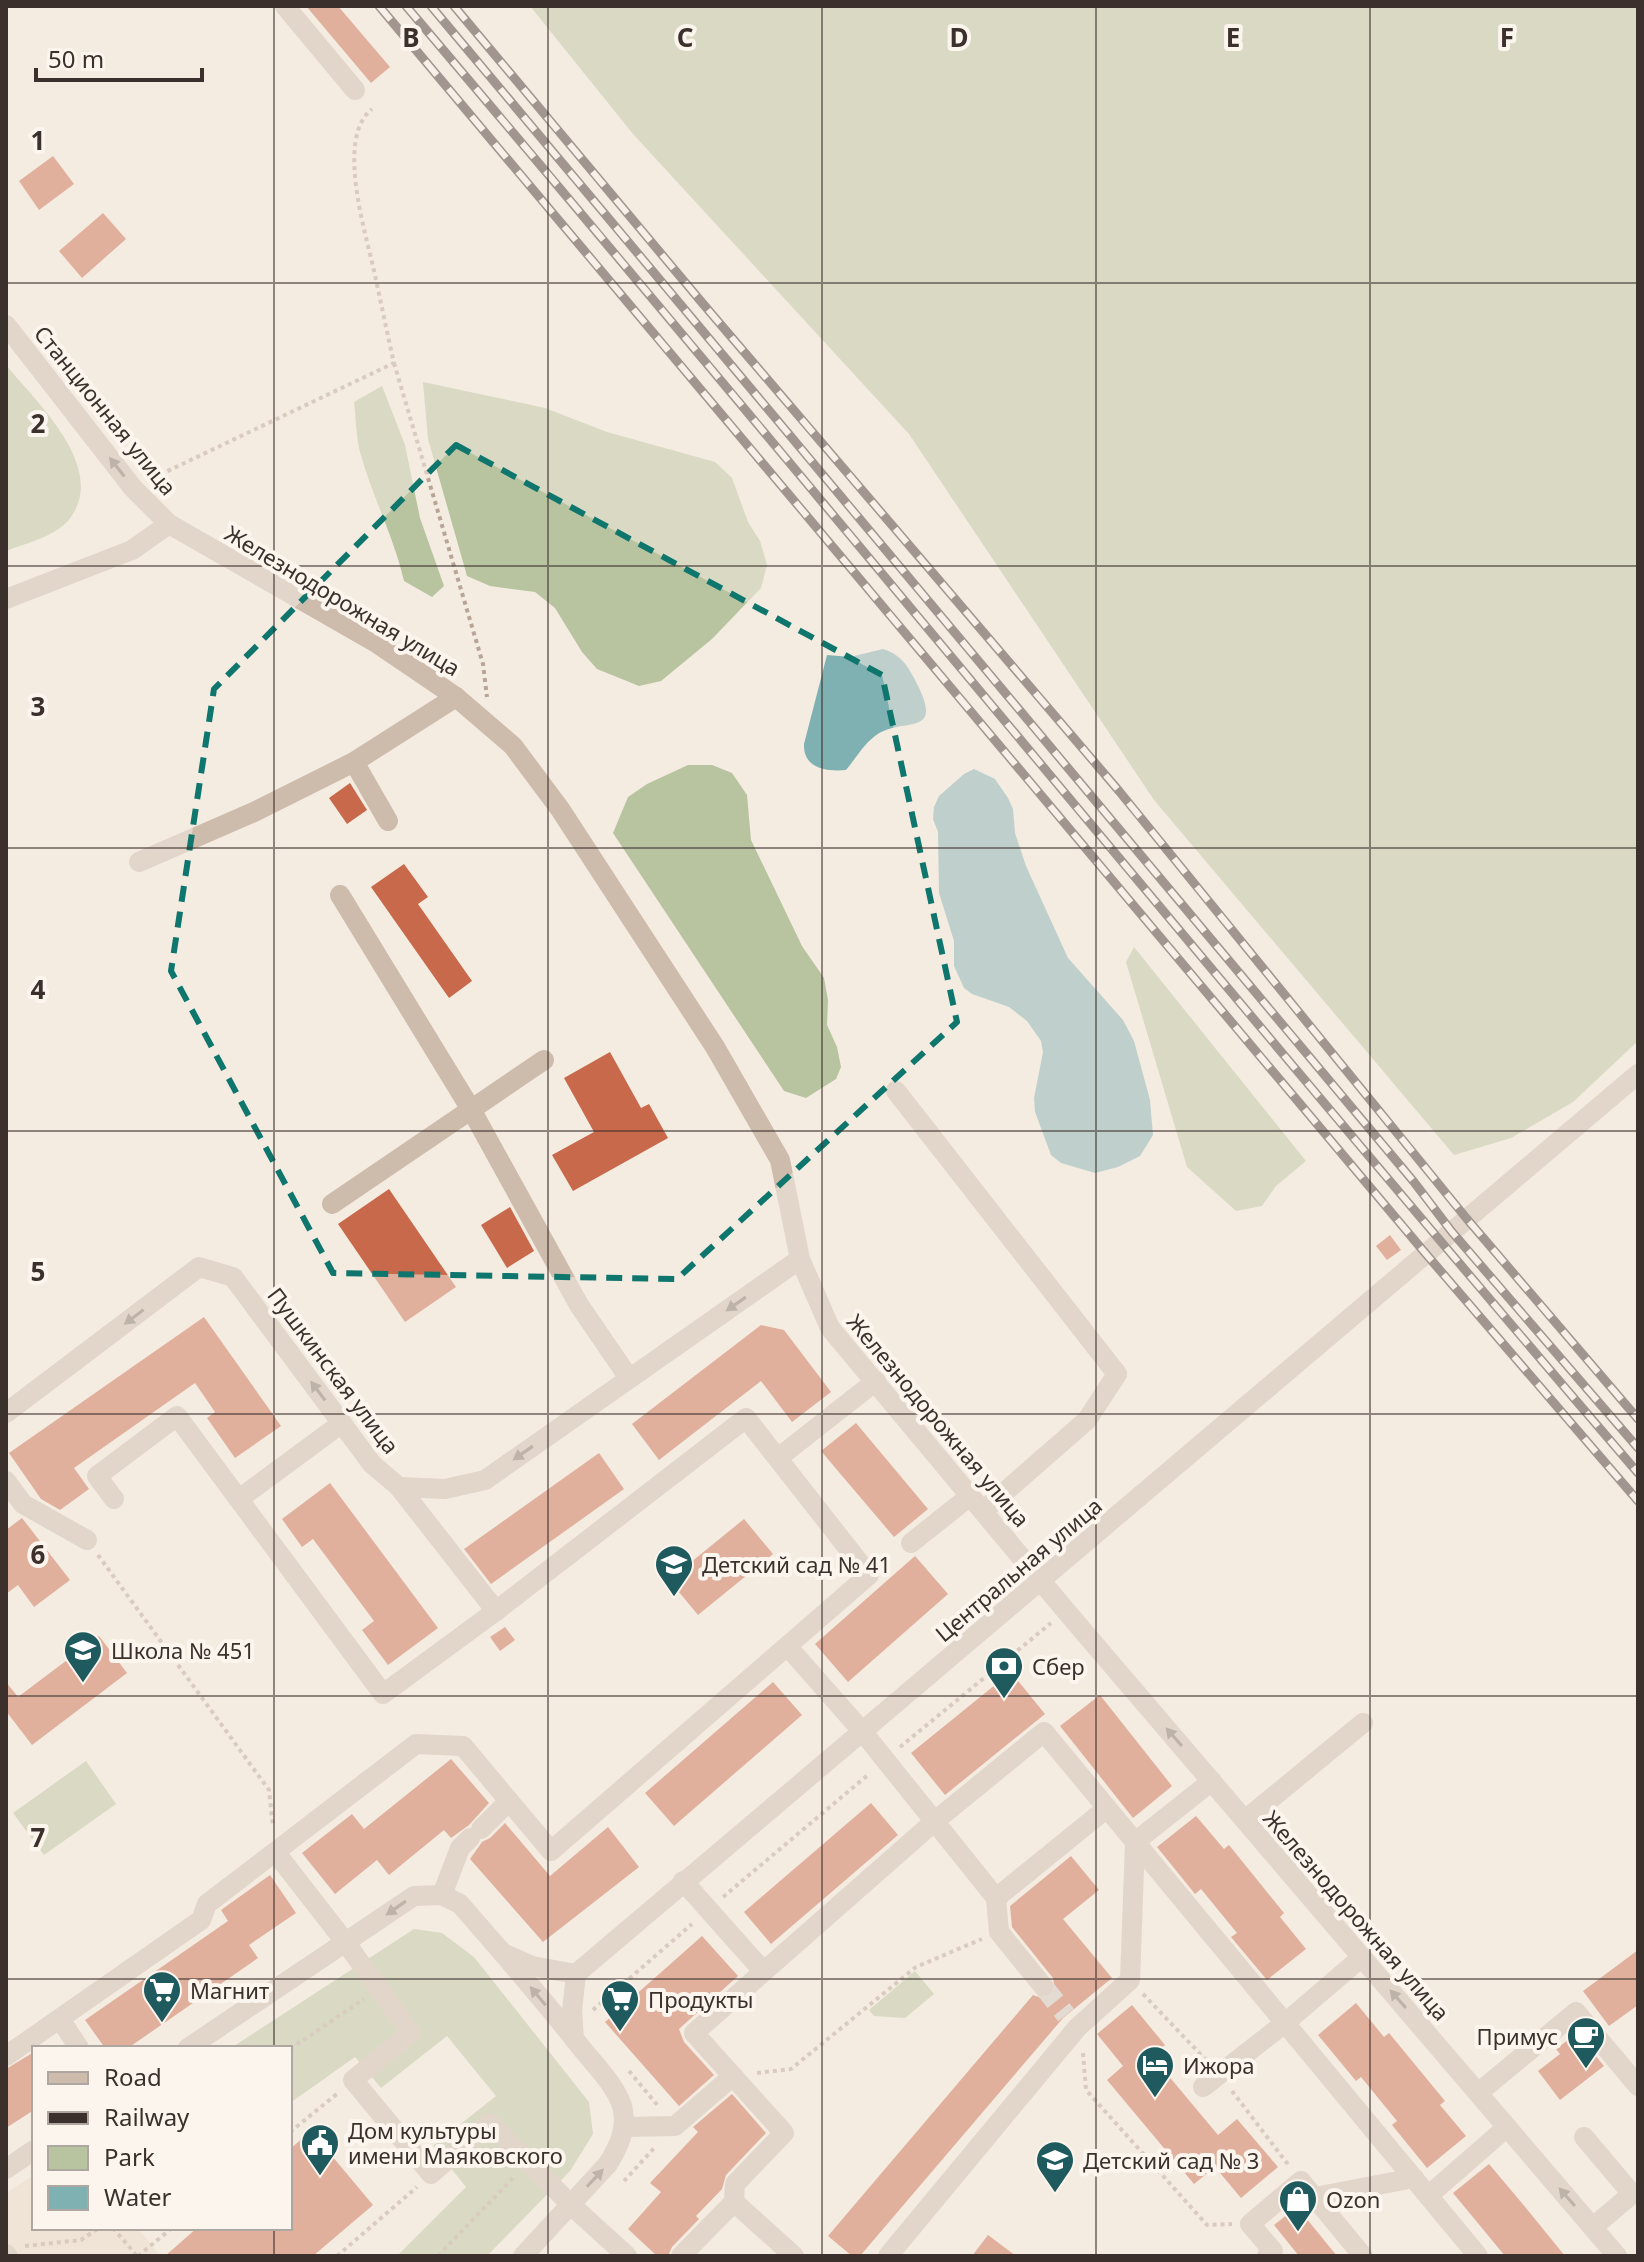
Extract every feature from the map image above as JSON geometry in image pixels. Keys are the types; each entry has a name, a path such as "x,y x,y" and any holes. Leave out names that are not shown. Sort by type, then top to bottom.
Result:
{"street":[{"path":"285,6 355,90"},
{"name":"Станционная улица","path":"6,325 133,488 169,524"},
{"path":"6,599 132,550 169,524"},
{"name":"Железнодорожная улица","path":"169,524 375,642 456,697 513,746 560,809 722,1059 780,1160 800,1259 830,1328 1041,1581 1617,2256"},
{"path":"139,862 254,812 354,762 456,697"},
{"path":"354,762 388,821"},
{"path":"340,895 472,1111 579,1305 629,1378"},
{"path":"332,1204 544,1060"},
{"name":"Центральная улица","path":"576,1974 1638,1074"},
{"path":"896,1091 1117,1374 1087,1420 977,1503 911,1543"},
{"name":"Пушкинская улица","path":"6,1413 199,1267 233,1277 372,1464 399,1487 445,1489 485,1480 800,1259"},
{"path":"778,1458 876,1381"},
{"path":"6,2056 201,1920 207,1904 416,1744 463,1746 551,1851 869,1575 746,1418 383,1694 177,1416 97,1476 114,1499"},
{"path":"239,1499 342,1423"},
{"path":"6,1481 23,1504 87,1540"},
{"path":"399,1487 496,1611"},
{"path":"788,1647 862,1731 996,1898 999,1932 1043,1986"},
{"path":"1245,1820 1363,1723"},
{"path":"681,2256 734,2202 735,2184 784,2133 694,2033 935,1821 1044,1732 1478,2256"},
{"path":"888,2256 1075,2023 1130,1980 1135,1842 1212,1781"},
{"path":"442,1895 460,1848 509,1801"},
{"path":"996,1898 1107,1808"},
{"path":"276,1853 411,2033 353,2080 431,2174 490,2123 571,2205 627,2256"},
{"path":"683,1881 763,1971"},
{"path":"191,2046 414,1896 442,1895 460,1904 615,2090 622,2107 624,2127 619,2147 608,2164 523,2256"},
{"path":"502,1952 532,1966 576,1974 572,2011 574,2039"},
{"path":"1211,2080 1285,2023 1362,1957"},
{"path":"1478,2093 1576,2012 1638,2086"},
{"path":"60,2019 78,2046"},
{"path":"624,2127 675,2126 733,2076"},
{"path":"1428,2196 1507,2127"},
{"path":"1584,2137 1632,2194 1593,2227"},
{"path":"6,2169 32,2151"},
{"path":"1267,2256 1273,2251 1250,2224 1308,2189 1414,2178"},
{"path":"1308,2189 1363,2256"},
{"path":"734,2202 794,2256"}],"path":[{"path":"372,109 363,116 357,133 358,203 394,363 483,664 491,727"},
{"path":"133,488 394,363"},
{"path":"87,1540 269,1790 276,1853"},
{"path":"733,2076 791,2069 916,1967 999,1932"},
{"path":"1130,1980 1211,2080 1308,2189"},
{"path":"292,2048 379,1989"},
{"path":"1075,2023 1086,2090 1207,2225 1250,2224"},
{"path":"292,2130 353,2080"},
{"path":"438,2256 528,2163"},
{"path":"337,2256 431,2174"},
{"path":"12,2252 81,2240 96,2230"},
{"path":"115,2230 138,2256 170,2230"}],"highlighted area":[{"path":"456,445 882,675 957,1022 677,1279 333,1273 171,971 214,689"}],"green space":[{"path":"530,6 1638,6 1638,1041 1573,1102 1511,1138 1454,1155 1154,800 909,434 633,134"},
{"path":"6,365 63,436 74,456 80,477 80,497 65,524 41,538 6,551"},
{"path":"423,382 545,408 607,432 715,462 732,478 748,522 760,541 767,565 761,588 712,639 661,681 639,686 597,669 582,652 555,608 535,592 490,586 467,576 428,439"},
{"path":"382,386 405,445 420,518 444,586 432,597 404,581 360,452 354,402"},
{"path":"688,765 712,765 732,773 747,795 751,840 802,946 824,978 828,1000 827,1025 837,1047 841,1067 836,1079 806,1098 784,1091 613,833 628,797 647,784"},
{"path":"1134,947 1306,1161 1276,1186 1262,1206 1236,1211 1187,1167 1126,962"},
{"path":"86,1761 116,1804 44,1855 13,1813"},
{"path":"414,1929 442,1933 474,1957 589,2102 593,2134 570,2171 487,2256 397,2256 466,2187 433,2146 496,2096 447,2036 381,2088 355,2057 292,2102 292,2046 234,2046"},
{"path":"915,1971 934,1994 905,2018 874,2016 869,2010"}],"shaded area":[{"path":"32,2176 32,2230 140,2230 160,2256 6,2256 6,2193"}],"water":[{"path":"883,649 898,656 911,673 923,698 924,718 875,736 846,770 817,767 807,758 804,744 827,655 850,657"},
{"path":"974,769 995,779 1008,798 1026,866 1068,958 1123,1020 1134,1041 1150,1100 1153,1135 1140,1156 1118,1167 1095,1173 1061,1163 1051,1155 1035,1112 1034,1098 1043,1052 1041,1041 1027,1021 1009,1007 972,994 964,988 954,966 954,941 939,893 938,832 933,819 934,807 939,796"}],"building":[{"path":"306,6 338,6 390,67 371,83"},
{"path":"53,156 74,184 39,210 19,181"},
{"path":"103,213 126,239 82,278 59,251"},
{"path":"350,783 367,810 347,824 329,798"},
{"path":"404,864 428,897 418,904 472,981 449,998 371,887"},
{"path":"610,1052 641,1108 649,1104 668,1138 573,1191 552,1155 594,1132 564,1078"},
{"path":"389,1189 456,1287 405,1322 338,1224"},
{"path":"510,1207 534,1251 507,1268 481,1225"},
{"path":"1390,1235 1401,1250 1387,1260 1376,1246"},
{"path":"204,1317 281,1426 235,1458 207,1418 215,1412 195,1383 74,1468 89,1489 60,1510 41,1499 9,1453"},
{"path":"761,1325 784,1330 831,1392 792,1422 761,1381 659,1460 632,1424"},
{"path":"856,1423 928,1509 894,1537 821,1451"},
{"path":"599,1453 624,1489 491,1584 464,1549"},
{"path":"330,1483 438,1628 388,1665 362,1630 374,1621 313,1539 302,1547 282,1519"},
{"path":"22,1518 70,1580 34,1607 18,1585 6,1594 6,1530"},
{"path":"744,1519 773,1554 698,1615 669,1580"},
{"path":"915,1556 948,1594 848,1682 815,1644"},
{"path":"505,1627 515,1640 500,1651 490,1637"},
{"path":"99,1636 127,1673 32,1745 6,1711 6,1682 18,1697"},
{"path":"1011,1672 1045,1714 945,1795 911,1753"},
{"path":"773,1682 802,1715 674,1826 645,1793"},
{"path":"1100,1695 1172,1786 1133,1818 1060,1726"},
{"path":"451,1759 489,1803 469,1825 451,1838 444,1830 389,1875 377,1860 335,1894 302,1853 352,1814 364,1829"},
{"path":"871,1803 898,1835 771,1944 744,1912"},
{"path":"1196,1816 1224,1849 1229,1845 1284,1913 1280,1917 1306,1949 1267,1980 1231,1937 1237,1933 1201,1889 1195,1894 1157,1847"},
{"path":"505,1823 550,1876 608,1827 639,1867 543,1942 470,1859 482,1842"},
{"path":"1071,1856 1099,1890 1063,1919 1112,1978 1063,2018 860,2256 852,2256 828,2236 1033,1995 1044,1999 1055,1991 1053,1978 1012,1927 1010,1906"},
{"path":"270,1875 296,1913 249,1945 258,1958 131,2046 104,2046 85,2020 228,1921 221,1910"},
{"path":"702,1936 738,1976 679,2029 684,2042 714,2075 679,2106 605,2022"},
{"path":"1638,1950 1638,2005 1609,2026 1583,1991"},
{"path":"1356,2003 1384,2037 1389,2033 1445,2101 1440,2105 1466,2136 1427,2168 1392,2125 1397,2121 1361,2077 1356,2081 1318,2035"},
{"name":"Ижора","path":"1132,2005 1165,2045 1152,2056 1218,2135 1237,2119 1278,2167 1241,2198 1215,2167 1194,2184 1107,2080 1123,2066 1097,2034"},
{"path":"1577,2033 1604,2066 1560,2100 1538,2071 1560,2054 1556,2049"},
{"path":"32,2053 32,2111 6,2128 6,2069"},
{"path":"732,2094 766,2133 726,2175 722,2189 696,2216 699,2219 672,2247 668,2256 657,2256 628,2229 661,2192 650,2183 698,2132 693,2127"},
{"name":"Дом культуры имени Маяковского","path":"311,2131 373,2205 313,2256 165,2256 195,2230 292,2230 292,2147"},
{"path":"1489,2164 1565,2256 1505,2256 1453,2193"},
{"path":"1297,2207 1337,2256 1299,2256 1274,2225"},
{"path":"988,2235 1016,2256 972,2256"}],"tunnel":[{"path":"1043,1986 1066,2015"}],"railway":[{"path":"379,6 1426,1254 1638,1501"},
{"path":"406,6 1328,1108 1638,1473"},
{"path":"431,6 1414,1182 1452,1232 1638,1448"},
{"path":"454,6 704,305 1119,791 1467,1219 1638,1419"}],"place":[{"name":"Детский сад № 41","path":"674,1598"},
{"name":"Школа № 451","path":"83,1684"},
{"name":"Сбер","path":"1004,1700"},
{"name":"Магнит","path":"162,2024"},
{"name":"Продукты","path":"620,2033"},
{"name":"Примус","path":"1586,2070"},
{"name":"Ижора","path":"1155,2099"},
{"name":"Дом культуры имени Маяковского","path":"320,2177"},
{"name":"Детский сад № 3","path":"1055,2194"},
{"name":"Ozon","path":"1298,2233"}]}
